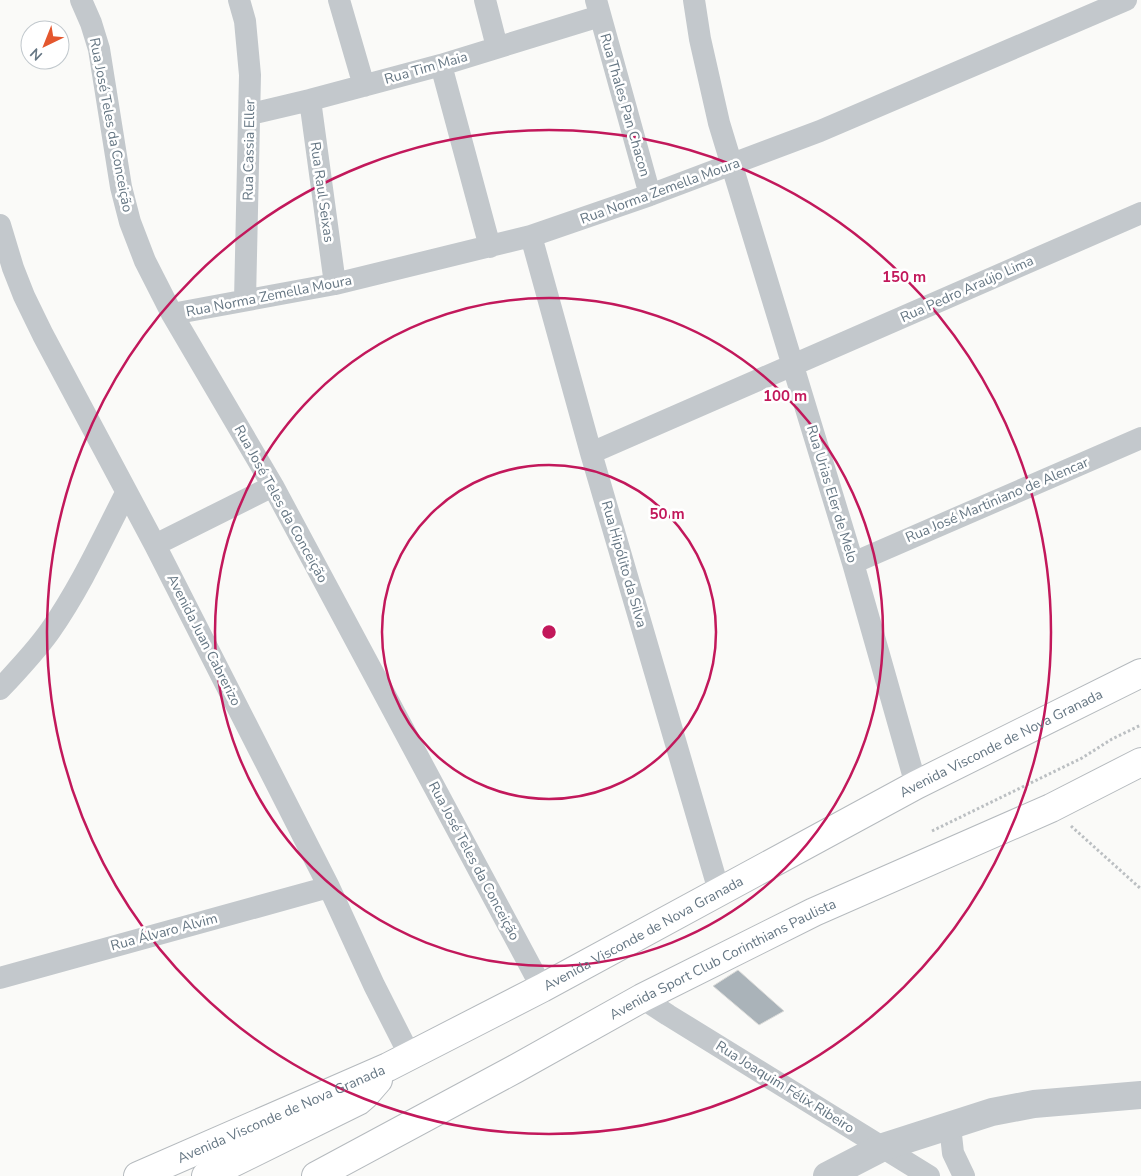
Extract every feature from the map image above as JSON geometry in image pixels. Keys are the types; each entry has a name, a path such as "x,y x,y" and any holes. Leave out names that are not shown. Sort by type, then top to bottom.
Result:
{"main road":[{"name":"Avenida Visconde de Nova Granada","path":"138,1176 399,1062 542,988 916,785 1141,674"},
{"name":"Avenida Sport Club Corinthians Paulista","path":"316,1176 642,998 814,912 1051,808 1141,762"},
{"path":"206,1176 358,1101 399,1062"}],"street":[{"name":"Rua José Teles da Conceição","path":"81,0 91,22 99,49 114,148 130,222 146,261 172,314 273,486 542,988"},
{"name":"Rua Cassia Eller","path":"239,0 245,21 250,75 245,300"},
{"path":"339,0 364,86"},
{"path":"485,0 497,47"},
{"name":"Rua Urias Eler de Melo","path":"694,0 700,39 719,123 853,563 916,785"},
{"name":"Rua Norma Zemella Moura","path":"172,314 335,284 532,236 733,165 820,131 1126,0"},
{"name":"Rua Tim Maia","path":"250,114 441,65 497,47 598,8"},
{"name":"Rua Thales Pan Chacon","path":"598,8 650,195"},
{"path":"441,65 490,247"},
{"name":"Rua Raul Seixas","path":"310,100 335,284"},
{"name":"Rua Pedro Araújo Lima","path":"591,452 793,366 1141,213"},
{"name":"Avenida Juan Cabrerizo","path":"0,225 24,296 155,545 329,887 374,984 399,1062"},
{"name":"Rua Hipólito da Silva","path":"532,236 591,452 719,891"},
{"name":"Rua José Martiniano de Alencar","path":"853,563 1141,438"},
{"path":"155,545 273,486"},
{"path":"0,689 29,658 50,631 68,603 126,493"},
{"name":"Rua Álvaro Alvim","path":"0,978 329,887"},
{"name":"Rua Joaquim Félix Ribeiro","path":"642,998 929,1176"},
{"path":"827,1176 883,1147 992,1112 1034,1104 1141,1095"},
{"path":"950,1126 953,1153 964,1176"}],"path":[{"path":"1051,808 1141,889"}],"building":[{"path":"738,970 784,1011 759,1025 713,986"}]}
